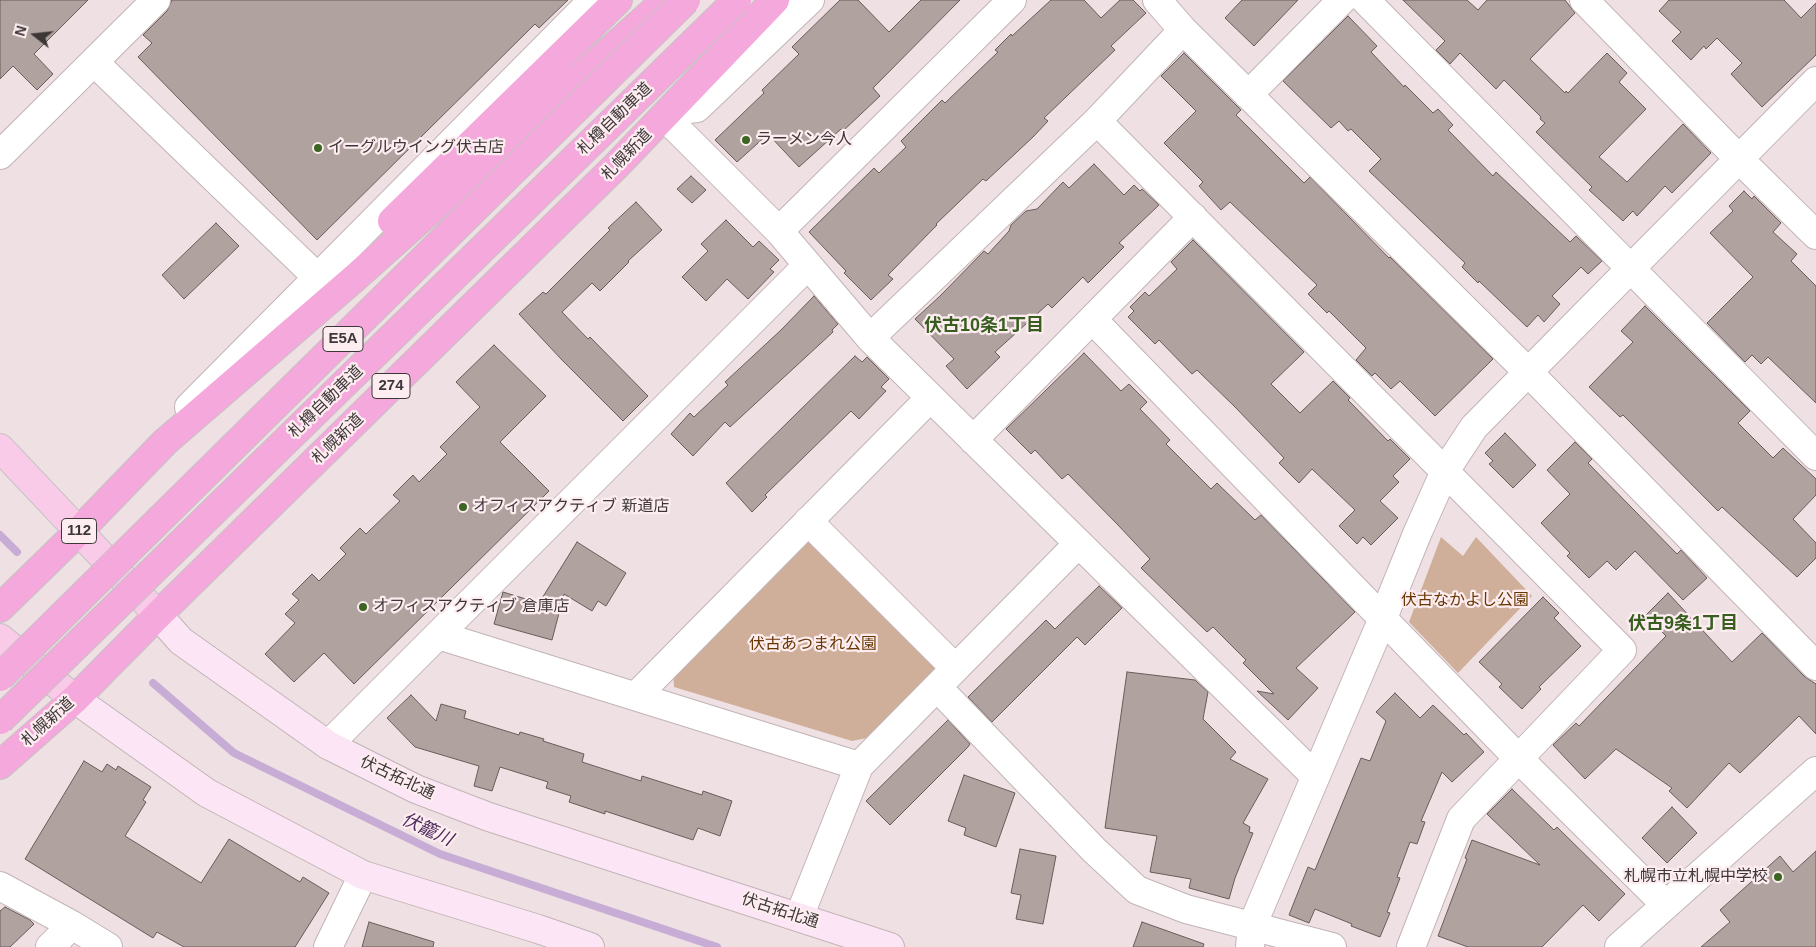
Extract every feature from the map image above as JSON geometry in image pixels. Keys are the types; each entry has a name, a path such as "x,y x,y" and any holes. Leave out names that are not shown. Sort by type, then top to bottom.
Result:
{"highway":[{"path":"0,608 79,531 165,442 618,0"},
{"path":"165,442 357,276 666,0"},
{"name":"札樽自動車道","path":"0,677 686,0"},
{"name":"札樽自動車道","path":"0,720 737,0"},
{"name":"札幌新道","path":"0,765 75,699 158,615 616,166 775,0"}],"main road":[{"name":"伏古拓北通","path":"0,448 158,615"},
{"path":"0,638 75,699"}],"street":[{"path":"4,144 94,62 156,0"},
{"path":"79,531 109,487 593,0"},
{"path":"667,114 697,108 810,0"},
{"path":"778,231 1012,0"},
{"path":"1157,0 1182,30 1528,372 1816,666"},
{"path":"1248,95 1342,0"},
{"path":"1365,0 1816,456"},
{"path":"1584,0 1816,235"},
{"path":"870,338 1097,121 1182,30"},
{"path":"94,62 318,278"},
{"path":"1232,947 1251,936 1315,776 1417,534 1445,471 1474,426 1816,81"},
{"path":"667,114 778,231 870,338 1315,776"},
{"path":"1097,121 1622,650 1461,819 1411,947"},
{"path":"973,440 1193,217"},
{"path":"328,745 808,265"},
{"path":"1093,320 1518,758 1665,904"},
{"path":"636,696 930,398"},
{"path":"808,521 1094,850 1137,890 1251,936 1332,947"},
{"path":"799,917 859,766 1078,544"},
{"name":"伏古拓北通","path":"158,615 181,641 328,745 416,789 489,817 890,947"},
{"path":"438,635 859,766"},
{"path":"75,699 207,793 364,875 590,947"},
{"path":"1619,947 1816,771"},
{"path":"328,947 364,875"},
{"path":"0,886 108,947"},
{"path":"50,947 72,925"}],"green space":[{"name":"伏古なかよし公園","path":"1441,537 1463,556 1476,537 1532,596 1458,673 1409,622"},
{"name":"伏古あつまれ公園","path":"806,539 823,539 938,669 867,738 852,741 674,687 673,670"}],"building":[{"path":"0,0 88,0 34,54 53,74 37,90 13,66 0,79"},
{"name":"イーグルウイング伏古店","path":"172,0 568,0 539,28 535,24 317,240 138,57 152,43 143,35 167,11"},
{"path":"840,0 858,0 889,32 921,0 960,0 873,88 880,96 843,131 841,129 799,167 768,134 737,162 715,140 764,93 762,90 799,54 792,47"},
{"path":"1051,0 1084,0 1101,18 1120,0 1133,0 1146,13 1111,46 1115,50 1044,118 1048,121 1033,137 986,181 983,179 936,224 888,275 893,279 871,300 844,273 846,271 809,232 874,168 879,173 906,147 901,141 942,100 945,103 998,52 995,50 1011,34 1012,36"},
{"path":"1242,0 1298,0 1254,46 1225,18"},
{"path":"1403,0 1467,0 1478,10 1487,0 1565,0 1575,13 1530,59 1565,93 1566,91 1568,93 1607,53 1627,73 1619,82 1646,109 1599,157 1627,182 1683,124 1711,153 1672,193 1665,186 1637,216 1633,211 1623,221 1589,190 1592,187 1536,132 1545,123 1540,119 1541,117 1504,80 1496,89 1460,53 1450,64 1436,50 1445,41"},
{"path":"1669,0 1784,0 1801,18 1816,3 1816,55 1762,107 1731,74 1742,63 1717,38 1706,49 1704,46 1691,60 1672,41 1681,32 1659,11"},
{"path":"1348,16 1377,46 1371,52 1404,87 1405,85 1433,113 1438,109 1453,125 1448,130 1493,176 1496,172 1570,242 1576,236 1602,261 1588,274 1581,267 1552,296 1560,304 1544,322 1538,315 1527,327 1479,281 1478,283 1462,267 1465,263 1369,171 1381,159 1351,129 1348,131 1339,121 1331,128 1283,81"},
{"path":"1184,53 1241,110 1236,115 1304,183 1310,177 1389,258 1493,359 1435,416 1400,381 1391,389 1375,373 1372,376 1356,360 1366,348 1329,311 1327,313 1308,294 1317,285 1230,202 1221,210 1199,186 1203,182 1164,143 1196,111 1161,76"},
{"path":"1094,164 1124,195 1134,185 1140,191 1142,189 1159,205 1119,243 1124,247 1088,283 1083,277 1052,308 1048,304 995,352 1000,357 967,389 946,366 954,359 915,319 984,251 988,254 1009,231 1011,225 1026,211 1037,209 1063,182 1069,188"},
{"path":"691,176 706,190 692,203 677,189"},
{"path":"1744,191 1752,199 1754,196 1781,223 1773,232 1797,254 1791,261 1816,286 1816,403 1768,357 1761,364 1752,355 1745,362 1707,323 1753,277 1710,233 1733,211 1729,206"},
{"path":"636,202 662,230 628,261 600,291 592,283 562,312 588,339 590,337 648,396 623,421 519,314 543,292 546,294 610,230 608,228"},
{"path":"726,220 753,247 759,241 779,260 770,269 774,272 748,299 727,279 706,301 682,277 708,251 701,244"},
{"path":"216,223 239,246 184,299 162,275"},
{"path":"1193,240 1304,352 1271,384 1300,413 1333,381 1350,398 1348,400 1388,441 1390,439 1410,459 1393,476 1399,482 1380,501 1398,518 1371,545 1363,537 1357,544 1339,526 1355,510 1312,469 1299,483 1279,463 1284,458 1197,370 1192,374 1159,340 1155,344 1128,317 1134,311 1130,307 1145,292 1149,296 1177,269 1171,262"},
{"path":"814,296 838,324 832,330 833,332 730,427 725,422 693,456 671,434 690,413 694,417 728,385 725,382 781,330"},
{"path":"1645,306 1750,411 1738,423 1773,458 1783,448 1816,479 1816,495 1793,519 1816,543 1816,558 1797,577 1722,507 1718,511 1623,415 1620,417 1589,387 1633,342 1621,331"},
{"path":"494,345 546,396 500,442 549,491 354,684 324,653 294,682 265,654 295,623 285,614 299,600 292,594 312,574 319,581 346,554 340,548 360,528 366,534 400,501 393,495 413,475 419,482 447,454 440,447 480,407 456,382"},
{"path":"1084,353 1121,391 1129,384 1147,402 1140,409 1170,440 1166,444 1211,489 1217,483 1255,520 1261,515 1355,612 1296,668 1318,688 1288,720 1257,691 1274,694 1243,663 1246,660 1213,627 1207,632 1141,568 1150,559 1118,525 1068,474 1062,479 1035,450 1031,454 1006,429"},
{"path":"855,356 862,362 867,357 889,379 881,387 886,391 859,419 851,411 765,495 767,497 752,512 726,483"},
{"path":"1505,433 1536,465 1513,488 1489,464 1493,461 1485,453"},
{"path":"1575,442 1592,459 1588,463 1677,554 1681,550 1707,578 1683,600 1635,551 1616,570 1607,561 1589,578 1567,556 1570,553 1541,523 1570,494 1547,470"},
{"path":"577,542 626,573 606,606 598,601 592,611 564,594 552,640 494,624 503,592 539,603"},
{"path":"1099,586 1122,608 1085,645 1077,637 992,722 968,697 1046,620 1055,629"},
{"path":"1668,593 1732,662 1762,633 1805,677 1816,684 1816,734 1799,716 1740,773 1729,763 1687,808 1669,791 1672,788 1616,749 1585,779 1553,745 1576,723 1579,726 1666,636 1646,615"},
{"path":"1543,597 1559,613 1554,618 1581,646 1539,687 1541,689 1522,709 1499,687 1502,684 1479,662"},
{"path":"1127,672 1195,680 1208,692 1203,719 1236,752 1230,759 1268,779 1243,823 1250,827 1249,832 1253,833 1235,878 1229,899 1189,888 1191,879 1150,872 1157,836 1105,828"},
{"path":"1395,693 1420,718 1433,705 1464,735 1466,733 1484,752 1452,782 1442,772 1421,821 1425,822 1417,844 1410,842 1397,877 1400,878 1387,912 1390,913 1380,937 1315,909 1309,923 1289,915 1308,867 1315,870 1361,758 1370,761 1386,721 1376,712"},
{"path":"411,695 436,721 441,704 466,711 464,718 519,735 520,732 544,739 543,741 584,754 582,762 641,781 642,776 702,795 703,791 732,801 720,836 698,828 693,840 605,811 605,814 569,802 571,796 546,788 548,782 500,767 492,791 474,786 479,766 415,747 387,718"},
{"path":"948,720 970,744 890,825 866,801"},
{"path":"84,761 102,772 107,764 116,770 118,766 151,787 143,800 146,802 125,836 201,883 229,839 300,882 303,877 329,893 295,947 184,947 157,932 153,938 25,859"},
{"path":"964,775 1015,793 996,847 964,835 966,828 948,821"},
{"path":"1512,789 1554,830 1557,827 1625,894 1599,921 1583,905 1542,947 1468,947 1438,936 1467,859 1465,858 1472,840 1540,865 1487,814"},
{"path":"1672,807 1697,833 1667,863 1642,838"},
{"path":"1020,849 1056,856 1043,924 1016,919 1021,895 1011,893"},
{"name":"札幌市立札幌中学校","path":"1816,851 1816,947 1701,947 1730,922 1720,910 1780,856 1793,872"},
{"path":"5,907 34,924 10,947 0,947 0,911"},
{"path":"369,922 434,942 433,947 362,947"},
{"path":"1142,922 1204,944 1203,947 1133,947"}],"waterway":[{"name":"伏籠川","path":"0,535 17,552"},
{"name":"伏籠川","path":"153,683 234,753 440,854 717,947"}],"place":[{"name":"ラーメン今人","path":"746,140"},
{"name":"イーグルウイング伏古店","path":"318,148"},
{"name":"オフィスアクティブ 新道店","path":"463,507"},
{"name":"オフィスアクティブ 倉庫店","path":"363,607"},
{"name":"札幌市立札幌中学校","path":"1778,877"}],"district":[{"name":"伏古10条1丁目","path":"984,326"},
{"name":"伏古9条1丁目","path":"1683,624"}]}
